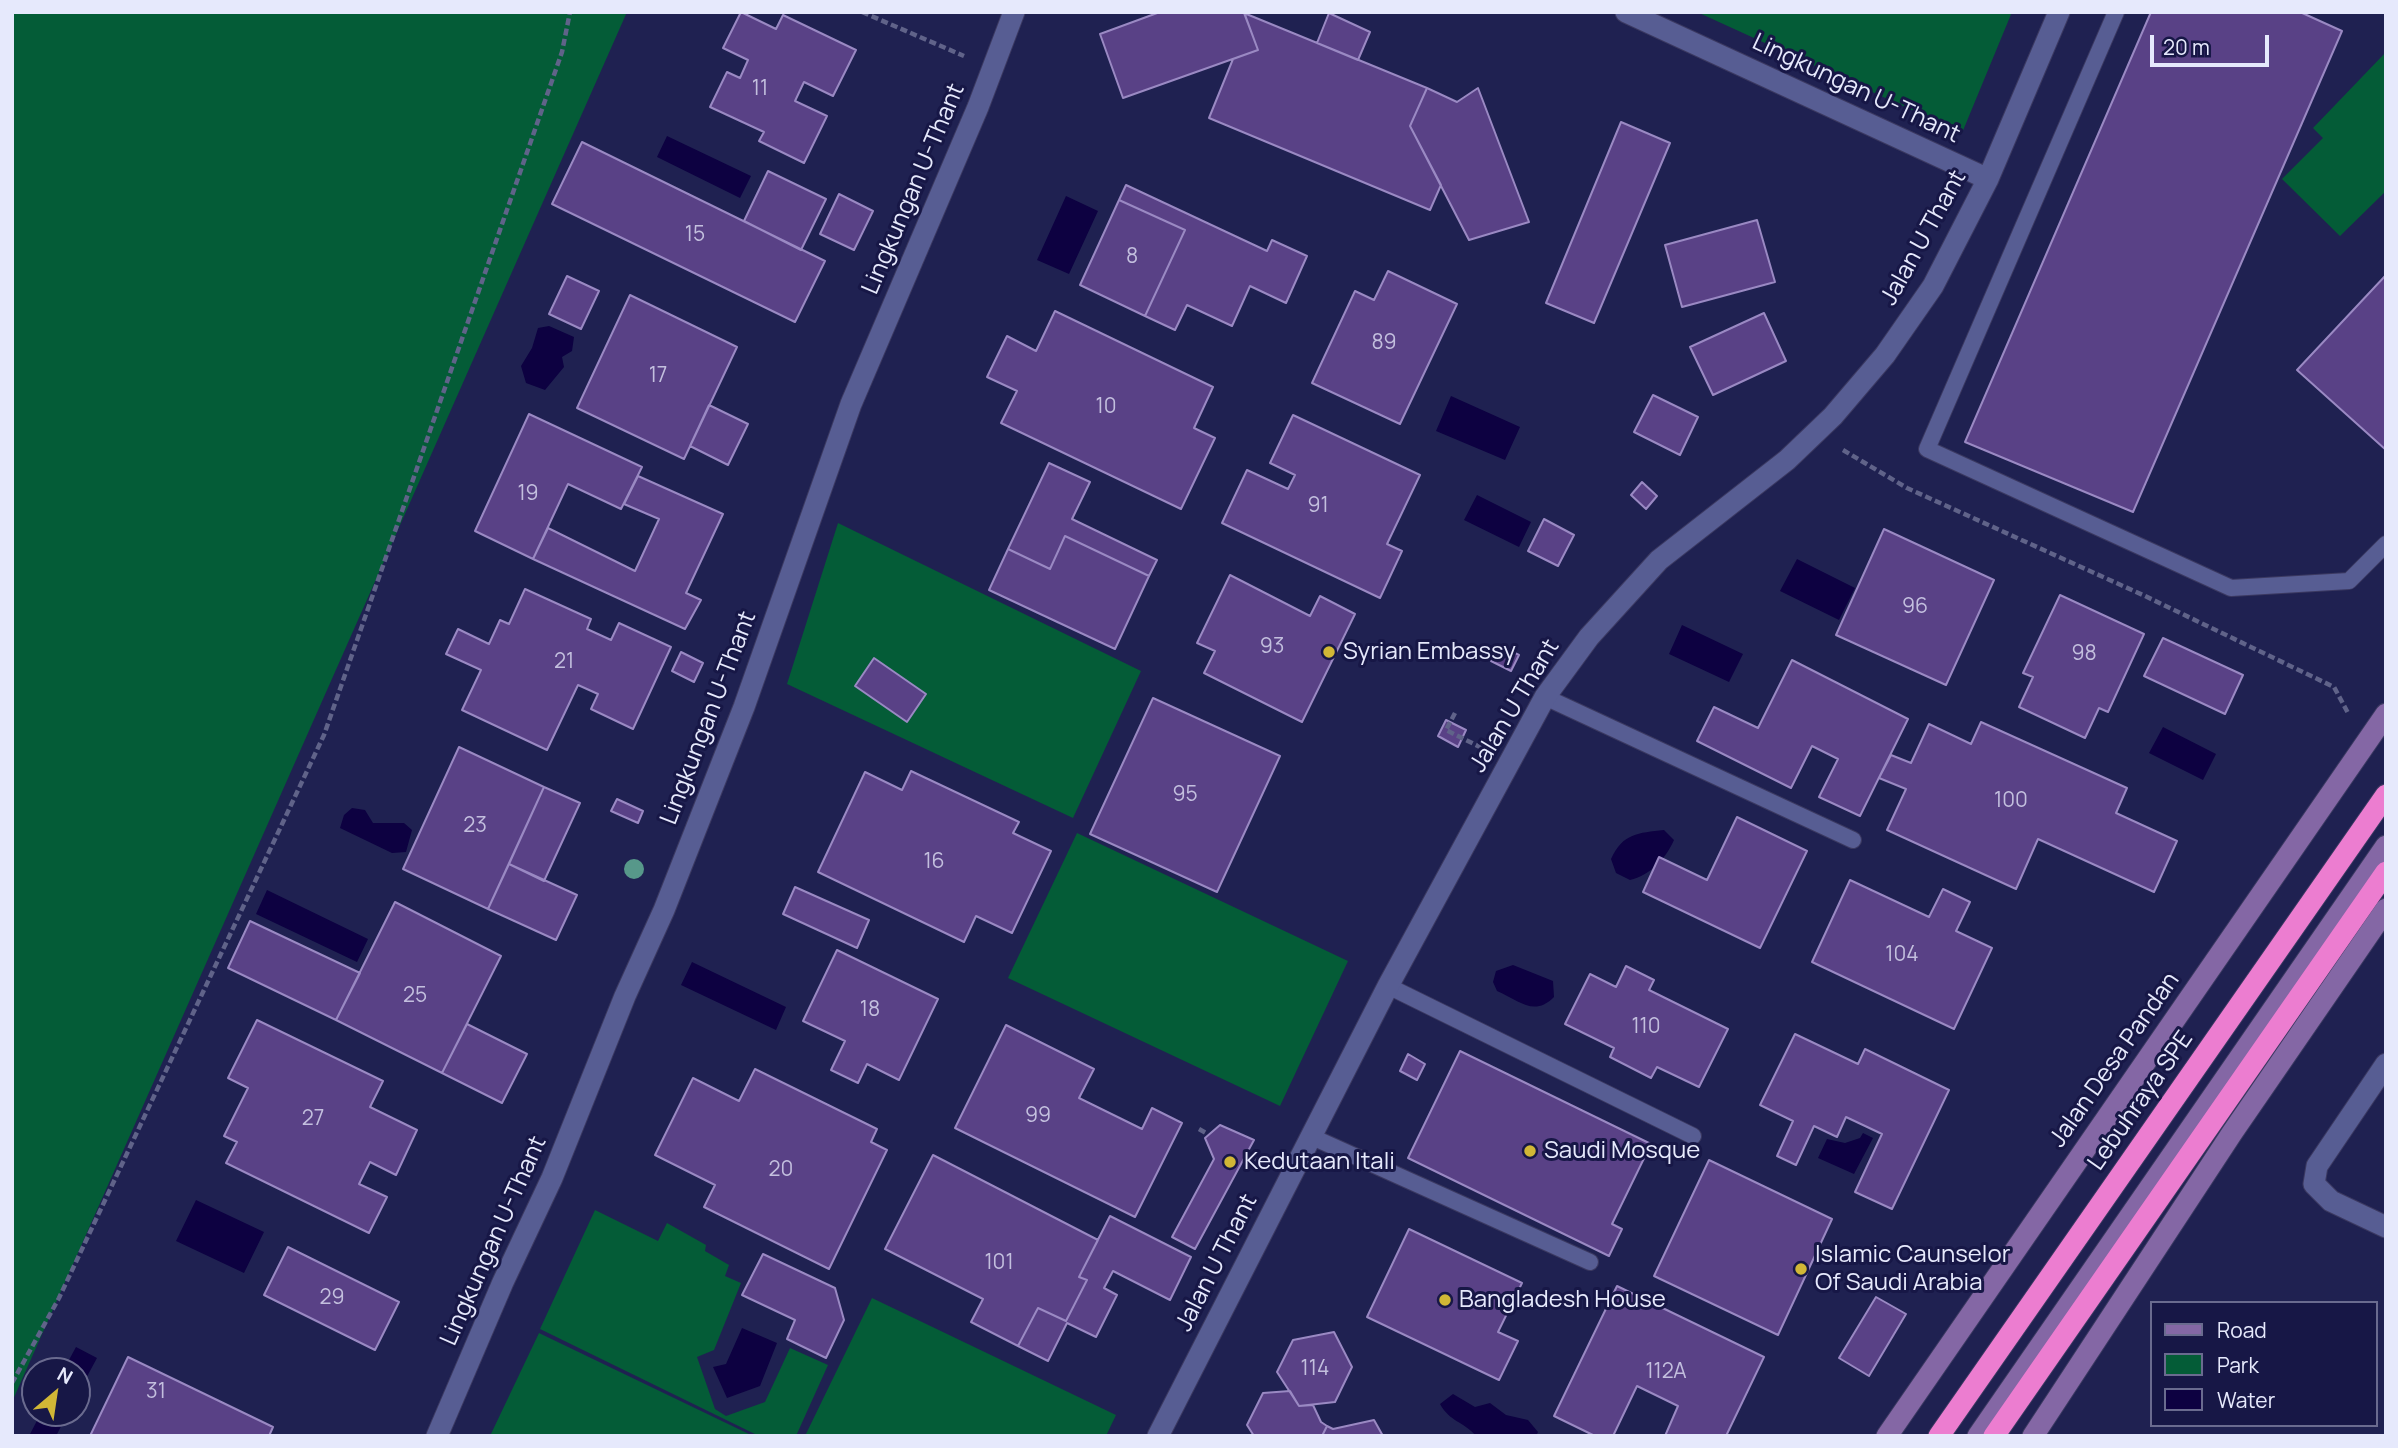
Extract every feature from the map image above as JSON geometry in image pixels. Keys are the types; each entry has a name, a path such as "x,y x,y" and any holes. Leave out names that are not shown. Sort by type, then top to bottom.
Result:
{"highway":[{"name":"Lebuhraya SPE","path":"1939,1436 2386,795"},
{"path":"1994,1436 2386,872"}],"street":[{"name":"Lingkungan U-Thant","path":"437,1436 503,1282 552,1178 625,996 664,910 744,707 850,404 993,68 1014,12"},
{"name":"Lingkungan U-Thant","path":"1626,12 1989,179"},
{"name":"Jalan U Thant","path":"1158,1436 1388,986 1545,697 1589,636 1659,560 1787,460 1833,416 1885,355 1933,286 1989,179 2059,12"},
{"name":"Jalan Desa Pandan","path":"1887,1436 2386,714"},
{"path":"1978,1436 2386,846"},
{"path":"2033,1436 2232,1133 2386,909"},
{"path":"2386,1064 2317,1166 2314,1184 2330,1201 2386,1227"},
{"path":"1897,1436 1973,1310"}],"lane":[{"path":"2116,12 1927,449 2231,588 2349,581 2386,544"},
{"path":"1545,697 1853,840"},
{"path":"1388,986 1693,1136"},
{"path":"1310,1136 1590,1262"}],"path":[{"path":"12,1383 59,1298 324,735 562,52 570,12"},
{"path":"862,12 993,68"},
{"path":"1815,433 1907,488 2145,596 2334,687 2349,715 2359,752"},
{"path":"1455,712 1446,730 1471,742"},
{"path":"1199,1129 1206,1133"}],"green space":[{"path":"12,12 627,12 32,1357 21,1357 21,1382 12,1402"},
{"path":"1697,12 2012,12 1962,133"},
{"path":"2386,52 2386,191 2340,236 2282,179 2323,138 2313,128"},
{"path":"838,523 1141,671 1073,818 787,684"},
{"path":"1077,833 1348,961 1280,1106 1008,978"},
{"path":"595,1210 658,1241 667,1223 706,1245 705,1251 729,1265 725,1276 741,1283 714,1350 697,1357 715,1409 726,1416 765,1402 790,1348 828,1365 796,1436 759,1436 540,1329"},
{"path":"872,1298 1116,1415 1106,1436 805,1436"},
{"path":"539,1333 753,1436 490,1436"}],"water":[{"path":"667,136 751,176 740,198 657,157"},
{"path":"1066,196 1098,211 1069,274 1037,260"},
{"path":"549,326 574,337 572,351 562,357 564,367 545,390 526,383 521,366 532,348 538,328"},
{"path":"1451,396 1520,427 1505,460 1436,431"},
{"path":"1477,495 1531,522 1519,547 1464,520"},
{"path":"1797,559 1855,588 1839,620 1780,591"},
{"path":"1682,625 1743,654 1729,682 1669,654"},
{"path":"2163,727 2216,754 2203,780 2149,753"},
{"path":"352,808 365,810 373,823 404,823 412,830 406,852 392,853 340,828 344,815"},
{"path":"1664,830 1674,840 1656,866 1630,880 1616,873 1611,859 1626,839"},
{"path":"267,890 368,939 357,962 256,914"},
{"path":"692,962 786,1007 776,1030 681,985"},
{"path":"1513,965 1553,981 1554,997 1547,1003 1533,1007 1497,991 1493,982 1496,971"},
{"path":"1863,1133 1873,1138 1854,1174 1818,1158 1827,1139 1845,1143 1860,1138"},
{"path":"196,1200 264,1232 244,1273 176,1241"},
{"path":"742,1328 777,1343 760,1386 727,1398 713,1367 726,1364"},
{"path":"76,1347 97,1358 91,1369 91,1357 71,1357"},
{"path":"1453,1394 1475,1407 1490,1403 1506,1415 1528,1420 1538,1432 1536,1436 1476,1436 1448,1414 1440,1404"},
{"path":"34,1427 61,1427 56,1436 29,1436"}],"building":[{"path":"741,12 776,29 783,15 856,50 833,96 804,82 795,101 827,116 804,163 759,141 764,132 710,107 727,72 740,78 748,60 723,48"},
{"path":"1160,12 1244,12 1258,50 1123,98 1100,34"},
{"path":"2151,12 2300,12 2342,31 2133,512 1965,442"},
{"path":"1244,13 1427,88 1410,126 1441,185 1430,210 1209,118 1233,59 1258,50"},
{"path":"1329,13 1370,32 1358,60 1317,43"},
{"path":"1427,88 1457,102 1478,88 1529,222 1469,240 1410,126"},
{"path":"1621,122 1670,143 1594,323 1546,303"},
{"path":"582,142 825,261 795,322 552,204"},
{"path":"768,171 826,199 801,250 744,221"},
{"path":"1126,185 1267,251 1272,240 1307,256 1286,303 1250,286 1232,326 1187,305 1175,330 1145,316 1185,230 1119,200"},
{"path":"839,194 873,211 854,250 820,234"},
{"path":"1119,200 1185,230 1145,316 1080,285"},
{"path":"1757,220 1775,282 1682,307 1665,245"},
{"path":"1388,271 1457,304 1400,424 1312,383 1355,291 1374,300"},
{"path":"2386,275 2386,450 2297,370"},
{"path":"567,276 599,291 581,329 549,314"},
{"path":"630,295 737,347 684,459 577,408"},
{"path":"1055,311 1213,387 1194,428 1215,438 1181,509 1001,423 1017,391 987,377 1007,336 1036,351"},
{"path":"1764,313 1786,361 1713,395 1690,347"},
{"path":"1653,395 1698,417 1680,455 1634,432"},
{"path":"709,405 748,424 728,465 690,446"},
{"path":"529,414 642,467 621,509 568,484 533,559 475,531"},
{"path":"1293,415 1420,475 1387,544 1402,551 1380,598 1222,523 1247,470 1288,489 1295,475 1270,463"},
{"path":"1049,463 1090,482 1072,519 1157,560 1149,576 1065,536 1050,569 1008,549"},
{"path":"638,476 723,514 686,593 701,600 685,629 533,559 548,528 635,571 659,519 624,504"},
{"path":"1642,482 1657,496 1646,509 1631,495"},
{"path":"1544,519 1574,535 1558,566 1528,551"},
{"path":"1884,529 1994,580 1946,685 1836,635"},
{"path":"1065,536 1149,576 1115,649 989,590 1008,549 1050,569"},
{"path":"1230,575 1310,616 1320,596 1355,614 1302,722 1204,673 1215,651 1197,643"},
{"path":"525,589 591,619 587,629 611,640 619,623 671,647 633,729 591,709 598,694 578,685 547,750 462,710 481,670 446,654 458,629 489,644 500,620 509,624"},
{"path":"2060,595 2144,634 2108,712 2099,708 2085,738 2019,707 2033,677 2023,673"},
{"path":"2163,638 2243,675 2225,714 2144,676"},
{"path":"1499,645 1519,655 1511,671 1491,661"},
{"path":"681,652 703,663 694,682 672,671"},
{"path":"874,658 926,694 907,722 855,686"},
{"path":"1792,660 1908,719 1860,816 1819,797 1838,759 1812,746 1791,788 1697,741 1714,707 1758,728"},
{"path":"1153,698 1280,756 1217,892 1090,834"},
{"path":"1446,720 1466,730 1458,747 1438,736"},
{"path":"1981,722 2127,788 2116,813 2177,841 2154,892 2038,839 2016,889 1887,830 1906,789 1879,778 1891,755 1911,763 1929,724 1971,744"},
{"path":"459,747 544,787 488,909 403,869"},
{"path":"911,771 1019,822 1013,833 1051,851 1012,933 976,916 964,942 818,872 865,772 902,790"},
{"path":"544,787 580,803 544,881 509,864"},
{"path":"617,799 643,811 638,823 611,811"},
{"path":"1737,817 1807,851 1760,948 1643,892 1659,857 1707,880"},
{"path":"509,864 577,895 556,940 488,909"},
{"path":"1850,880 1929,917 1943,889 1970,902 1956,931 1992,948 1954,1029 1812,962"},
{"path":"795,887 869,920 857,948 783,914"},
{"path":"395,902 501,956 442,1073 336,1020"},
{"path":"250,921 360,973 336,1020 228,968"},
{"path":"837,950 938,999 899,1080 867,1064 858,1083 831,1070 845,1041 803,1021"},
{"path":"1626,966 1654,980 1649,990 1728,1029 1699,1087 1657,1067 1651,1078 1610,1057 1614,1048 1565,1024 1590,974 1616,987"},
{"path":"257,1020 383,1081 370,1107 417,1130 396,1175 370,1162 359,1184 387,1197 369,1233 226,1163 237,1142 224,1136 248,1088 228,1078"},
{"path":"467,1024 527,1054 502,1103 442,1073"},
{"path":"1006,1025 1094,1069 1079,1098 1142,1129 1152,1108 1182,1123 1135,1217 955,1128"},
{"path":"1795,1034 1858,1064 1865,1049 1949,1090 1892,1209 1855,1192 1882,1134 1846,1117 1837,1137 1814,1126 1796,1165 1777,1156 1793,1121 1760,1105"},
{"name":"Saudi Mosque","path":"1460,1051 1651,1144 1612,1224 1622,1229 1609,1256 1408,1158"},
{"path":"1408,1054 1425,1064 1417,1080 1400,1071"},
{"path":"755,1069 877,1129 871,1142 887,1150 829,1269 704,1207 715,1185 655,1155 693,1078 739,1101"},
{"path":"1220,1125 1254,1140 1195,1249 1172,1237 1214,1159 1205,1138"},
{"path":"933,1155 1098,1240 1079,1277 1087,1280 1066,1321 1038,1308 1018,1346 971,1322 983,1299 885,1249"},
{"path":"1709,1160 1832,1219 1778,1335 1654,1276"},
{"path":"1110,1216 1191,1257 1170,1300 1113,1271 1104,1288 1117,1295 1096,1337 1067,1323 1048,1361 1018,1346 1038,1308 1066,1321 1087,1280 1079,1277"},
{"name":"Bangladesh House","path":"1409,1229 1522,1283 1498,1332 1518,1341 1499,1380 1367,1317"},
{"path":"288,1247 399,1302 375,1350 264,1295"},
{"path":"763,1254 835,1288 844,1320 826,1358 787,1339 795,1320 742,1295"},
{"path":"1617,1286 1764,1357 1726,1436 1665,1436 1678,1406 1637,1386 1613,1436 1595,1436 1554,1416"},
{"path":"1876,1297 1906,1314 1869,1376 1839,1358"},
{"path":"1334,1332 1352,1367 1335,1402 1299,1406 1277,1372 1293,1340"},
{"path":"128,1357 273,1427 269,1436 90,1436"},
{"path":"1290,1391 1299,1406 1313,1405 1321,1422 1327,1426 1322,1436 1254,1436 1247,1425 1263,1393"},
{"path":"1374,1420 1383,1436 1322,1436 1327,1426 1333,1429"}],"place":[{"name":"Syrian Embassy","path":"1329,652"},
{"name":"Saudi Mosque","path":"1530,1151"},
{"name":"Kedutaan Itali","path":"1230,1162"},
{"name":"Islamic Caunselor Of Saudi Arabia","path":"1801,1269"},
{"name":"Bangladesh House","path":"1445,1300"}]}
